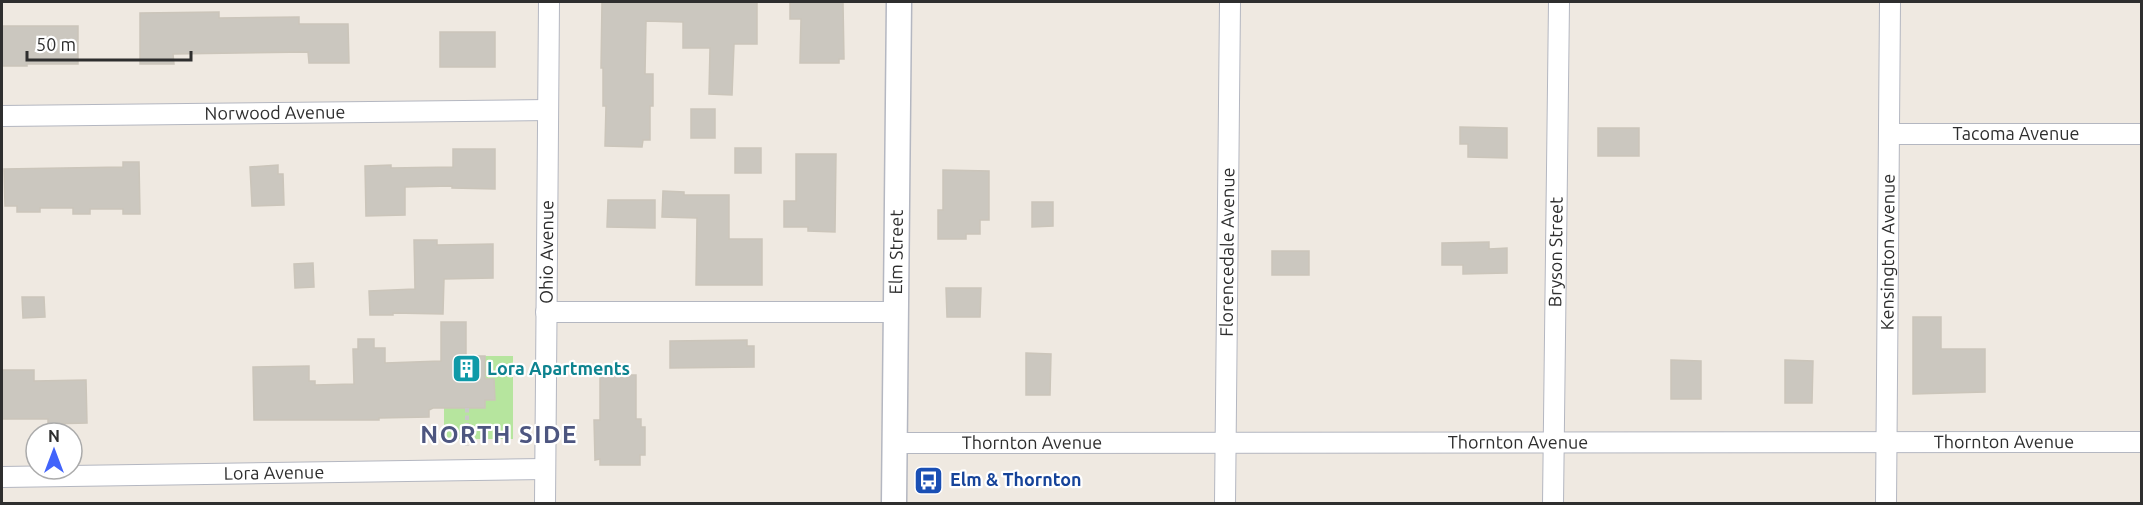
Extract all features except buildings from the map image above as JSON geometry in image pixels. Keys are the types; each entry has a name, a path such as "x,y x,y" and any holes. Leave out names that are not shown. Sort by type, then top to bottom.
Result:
{"street":[{"name":"Ohio Avenue","path":"545,504 549,2"},
{"name":"Elm Street","path":"894,504 899,2"},
{"name":"Florencedale Avenue","path":"1225,504 1230,2"},
{"name":"Bryson Street","path":"1553,504 1559,2"},
{"name":"Kensington Avenue","path":"1886,504 1890,2"},
{"name":"Norwood Avenue","path":"2,116 548,110"},
{"name":"Tacoma Avenue","path":"1890,134 2142,134"},
{"path":"546,312 896,312"},
{"name":"Thornton Avenue","path":"894,443 2142,442"},
{"name":"Lora Avenue","path":"2,477 545,469"}],"path":[{"path":"467,408 467,446"}],"green space":[{"path":"485,356 513,356 513,439 444,439 444,408 485,408 485,400 494,400 494,379 485,379"}],"place":[{"name":"Lora Apartments","path":"466,369"},
{"name":"Elm & Thornton","path":"929,480"}],"district":[{"name":"NORTH SIDE","path":"499,435"}]}
